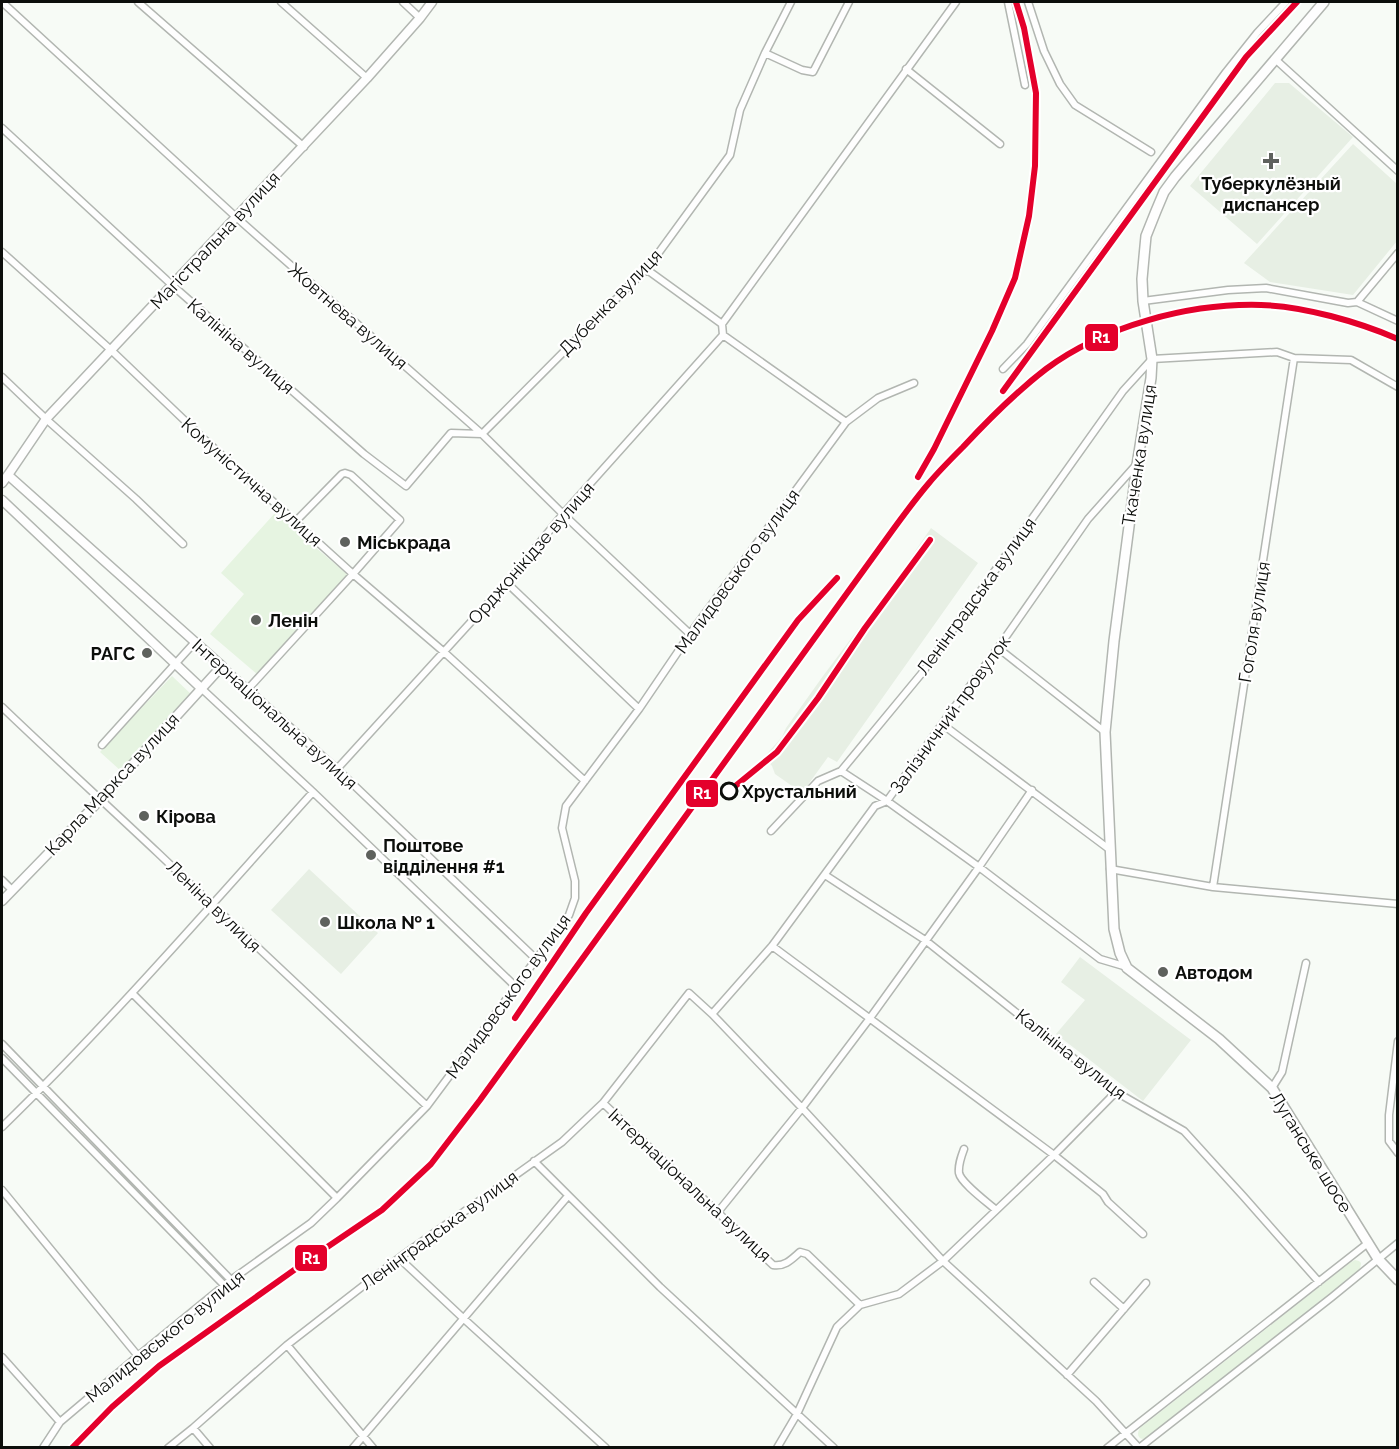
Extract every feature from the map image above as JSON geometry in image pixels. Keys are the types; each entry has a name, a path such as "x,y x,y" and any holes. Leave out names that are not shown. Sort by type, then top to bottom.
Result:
{"main road":[{"name":"Ткаченка вулиця","path":"1127,968 1120,953 1114,928 1105,732 1114,641 1151,378 1152,359 1142,279 1146,236 1164,192 1175,177 1321,4"},
{"name":"Луганське шосе","path":"1127,968 1219,1039 1272,1088 1378,1259 1398,1280"}],"street":[{"name":"Жовтнева вулиця","path":"2,2 236,217 482,434 562,514 690,634"},
{"path":"138,2 304,147"},
{"path":"281,2 367,78"},
{"path":"403,2 420,18"},
{"name":"Магістральна вулиця","path":"2,483 46,419 304,147 432,2"},
{"name":"Дубенка вулиця","path":"482,434 646,269 730,155 740,110 791,2"},
{"path":"765,54 802,70 813,72 849,2"},
{"path":"846,422 723,335 722,324 956,2"},
{"path":"1008,2 1025,85"},
{"path":"1028,2 1044,51 1060,84 1075,105 1151,152"},
{"path":"1003,369 1027,344 1226,72 1257,33 1286,2"},
{"path":"1275,59 1398,171"},
{"path":"906,69 1000,144"},
{"name":"Калініна вулиця","path":"2,128 172,285 364,454 406,486 451,433 482,434"},
{"name":"Комуністична вулиця","path":"2,252 295,522 444,652 585,781"},
{"path":"1357,303 1398,253"},
{"path":"646,269 722,324"},
{"path":"1143,301 1228,290 1266,288 1357,303 1398,321"},
{"name":"Орджонікідзе вулиця","path":"337,769 507,583 562,514 723,335"},
{"path":"1152,359 1277,352 1294,358 1351,360 1398,387"},
{"name":"Гоголя вулиця","path":"1213,887 1294,358"},
{"name":"Ленінградська вулиця","path":"771,831 818,781 841,771 922,673 1118,398 1152,359"},
{"path":"2,377 183,544"},
{"name":"Малидовського вулиця","path":"44,1448 60,1422 231,1280 311,1222 338,1198 427,1106 569,915 575,898 575,881 562,828 566,806 639,709 690,634 846,422 878,398 914,383"},
{"name":"Залізничний провулок","path":"712,1014 772,946 875,806 887,801 1088,519 1137,465"},
{"path":"248,688 400,520 351,475 345,473 295,522"},
{"name":"Інтернаціональна вулиця","path":"8,475 337,769 536,959"},
{"name":"Інтернаціональна вулиця","path":"2,500 175,665 313,792 515,986"},
{"path":"507,583 639,709"},
{"path":"102,746 195,642"},
{"path":"998,648 1105,732"},
{"name":"Карла Маркса вулиця","path":"2,901 101,800 222,666"},
{"name":"Леніна вулиця","path":"2,707 427,1106"},
{"path":"942,724 1109,849"},
{"path":"841,771 979,867 1100,959 1127,968"},
{"path":"718,1212 802,1108 870,1018 1032,790"},
{"path":"2,1127 132,993 313,792"},
{"path":"1110,869 1213,887 1398,904"},
{"name":"Калініна вулиця","path":"825,875 926,940 1116,1092 1184,1131 1319,1282"},
{"path":"2,880 12,890"},
{"path":"772,946 1054,1155 1103,1194 1108,1203 1143,1234"},
{"path":"1272,1088 1282,1072 1306,963"},
{"path":"132,993 338,1198"},
{"name":"Ленінградська вулиця","path":"168,1448 286,1345 399,1258 561,1142 603,1103 689,993 712,1014"},
{"path":"712,1014 943,1261 1096,1401 1139,1448 1398,1243"},
{"path":"1398,1041 1389,1115 1389,1141 1398,1152"},
{"path":"2,1044 231,1280"},
{"path":"2,1058 225,1286"},
{"path":"777,1448 797,1414 837,1327 860,1305 899,1294 943,1261 1116,1092"},
{"name":"Інтернаціональна вулиця","path":"603,1103 773,1265 779,1266 788,1262 800,1252 807,1254 860,1305"},
{"path":"964,1149 959,1163 959,1174 996,1210"},
{"path":"534,1161 660,1287 834,1448"},
{"path":"2,1190 138,1356"},
{"path":"353,1448 568,1196"},
{"path":"1107,1448 1368,1243"},
{"path":"399,1258 606,1448"},
{"path":"1094,1282 1124,1309"},
{"path":"1067,1375 1146,1283"},
{"path":"286,1345 373,1448"},
{"path":"2,1357 60,1422"},
{"path":"193,1428 210,1448"}],"shaded area":[{"name":"Туберкулёзный диспансер","path":"1275,83 1289,83 1353,137 1257,244 1190,186"},
{"path":"1353,144 1397,184 1397,241 1353,295 1270,282 1244,263"},
{"path":"931,528 978,563 837,762 828,757 802,793 775,774 772,766 764,757 782,737 823,676"},
{"name":"Школа № 1","path":"309,869 378,933 341,974 271,910"},
{"path":"1080,957 1191,1040 1143,1101 1056,1034 1085,1000 1061,982"}],"green space":[{"path":"275,513 348,575 257,674 210,634 244,594 221,573"},
{"path":"172,676 192,695 121,771 100,752"},
{"path":"1355,1260 1361,1263 1360,1270 1146,1438 1139,1436 1140,1428"}],"transit line":[{"name":"R1","path":"918,477 992,331 1015,278 1029,216 1035,166 1036,93 1024,28 1016,2"},
{"name":"R1","path":"1003,391 1246,57 1297,2"},
{"name":"R1","path":"72,1448 112,1407 159,1366 382,1210 431,1164 480,1100 909,507 937,474 1013,396 1046,369 1094,341 1148,320 1205,308 1233,305 1295,308 1349,321 1398,339"},
{"name":"R1","path":"728,792 777,752 930,540"},
{"name":"R1","path":"515,1018 586,913 798,620 837,578"}],"place":[{"name":"Туберкулёзный диспансер","path":"1271,161"},
{"name":"Міськрада","path":"345,542"},
{"name":"Ленін","path":"256,620"},
{"name":"РАГС","path":"147,653"},
{"name":"Хрустальний","path":"729,791"},
{"name":"Кірова","path":"144,816"},
{"name":"Поштове відділення #1","path":"371,855"},
{"name":"Школа № 1","path":"325,922"},
{"name":"Автодом","path":"1163,972"}]}
